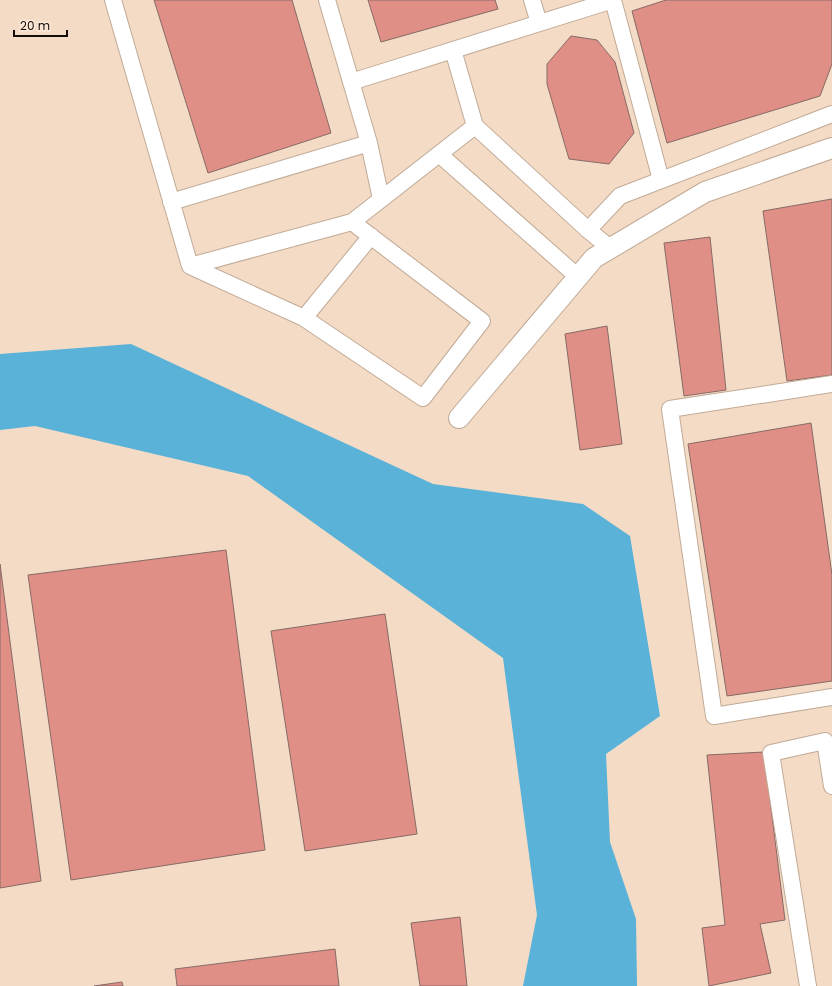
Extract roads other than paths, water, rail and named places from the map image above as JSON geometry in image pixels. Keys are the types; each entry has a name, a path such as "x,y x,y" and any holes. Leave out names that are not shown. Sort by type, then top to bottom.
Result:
{"street":[{"path":"113,0 190,266 304,318 423,398 482,322 352,222"},
{"path":"327,0 369,143 381,199"},
{"path":"532,0 539,23"},
{"path":"351,82 613,0 661,180"},
{"path":"453,50 475,126 588,230 610,248"},
{"path":"588,230 620,196 832,114"},
{"path":"190,266 352,222 475,126"},
{"path":"171,202 369,143"},
{"path":"459,418 594,258 705,192 832,148"},
{"path":"440,154 578,277"},
{"path":"304,318 371,236"},
{"path":"832,384 670,408 714,716 832,697"},
{"path":"808,986 771,753 825,741 832,786"}],"water":[{"path":"131,344 433,484 583,504 630,536 660,716 606,754 610,842 636,919 637,986 523,986 537,915 503,658 248,476 35,426 0,430 0,354"}]}
